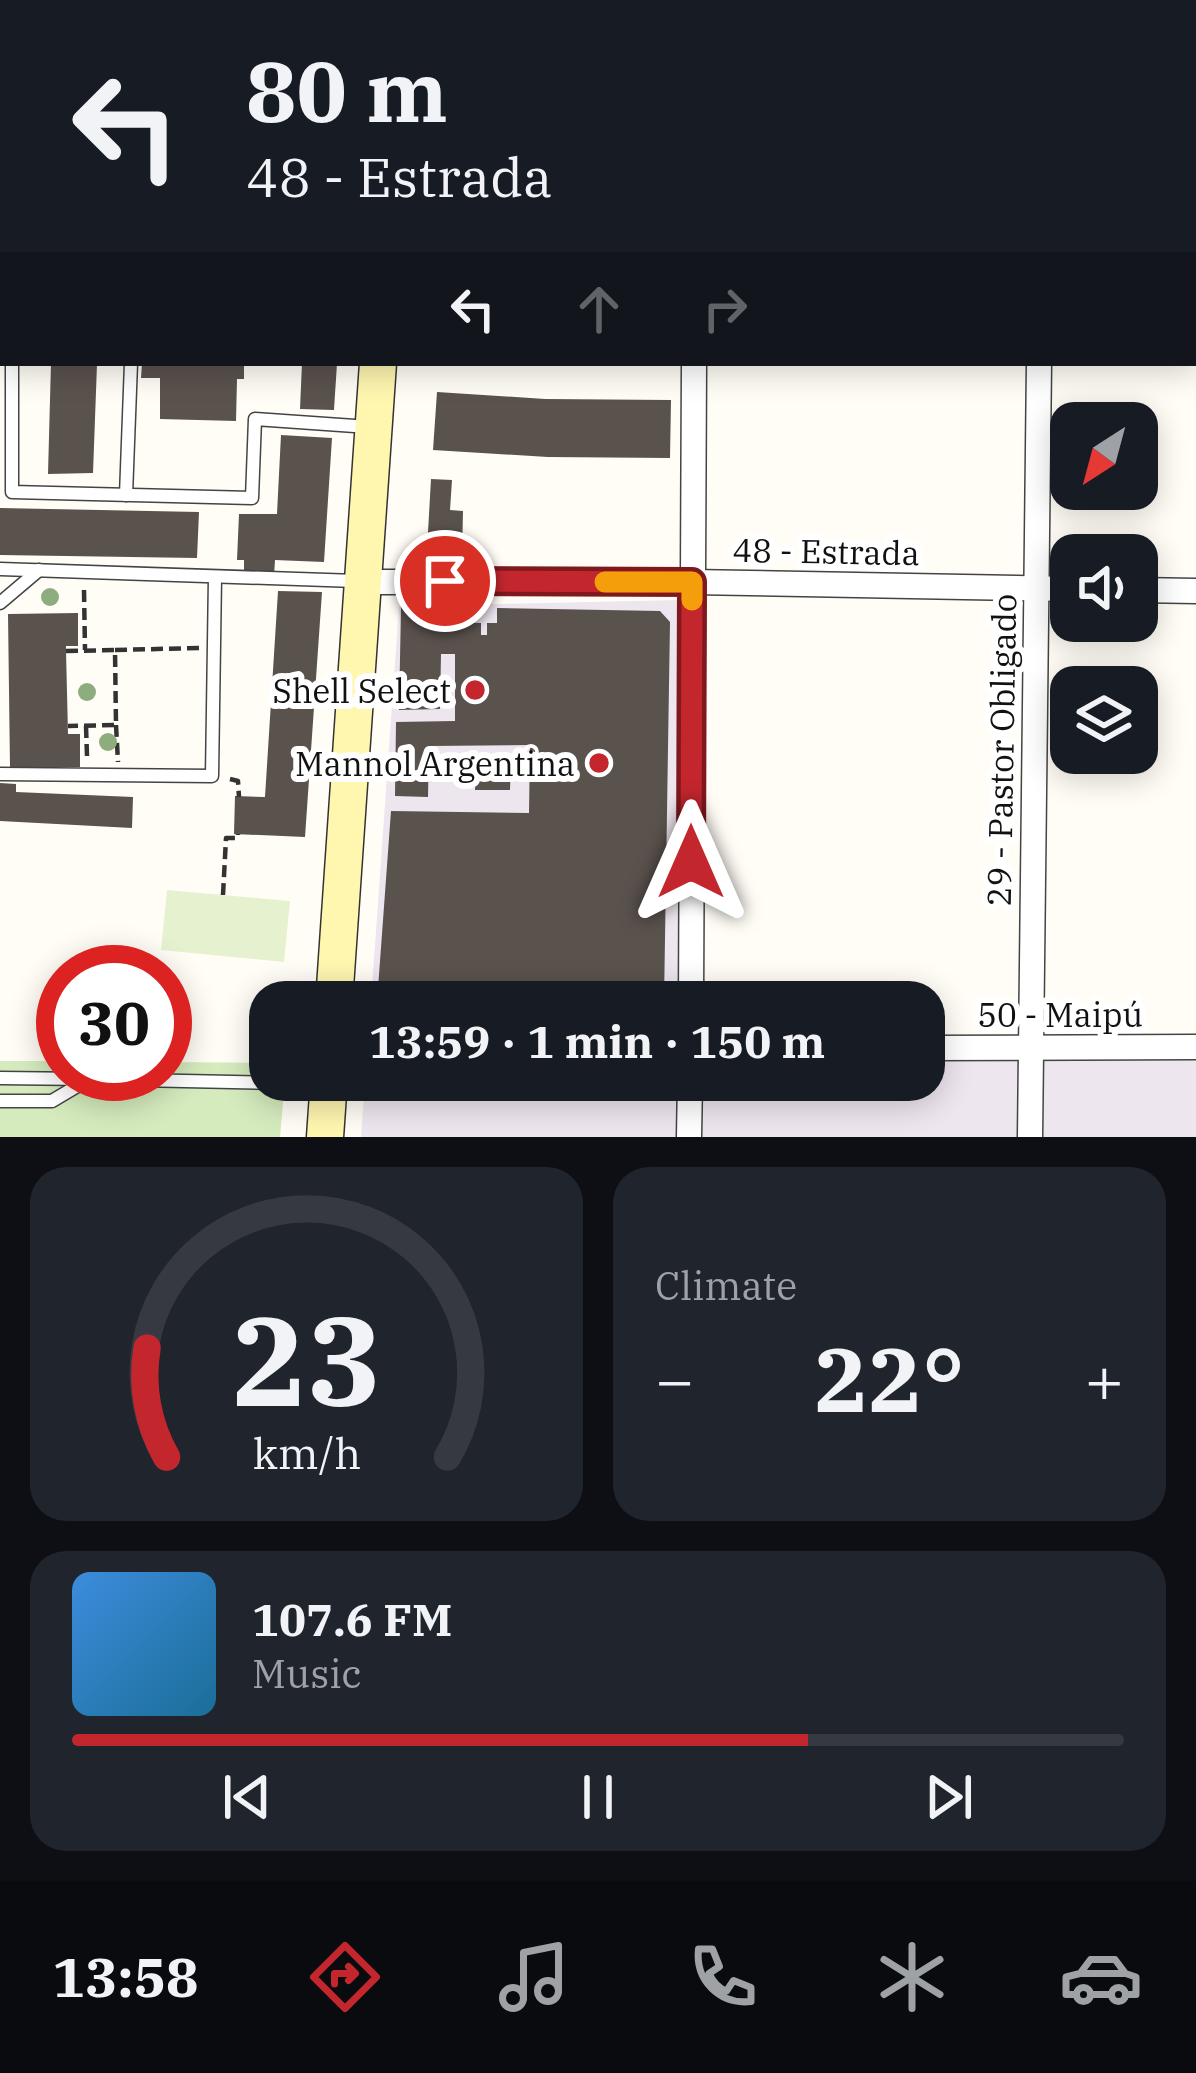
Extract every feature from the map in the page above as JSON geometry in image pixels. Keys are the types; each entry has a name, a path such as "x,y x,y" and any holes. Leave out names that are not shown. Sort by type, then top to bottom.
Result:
{"main road":[{"path":"335,981 378,366"},
{"path":"325,1137 328,1101"}],"street":[{"path":"691,981 694,366"},
{"name":"29 - Pastor Obligado","path":"1030,1137 1039,366"},
{"name":"48 - Estrada","path":"363,582 1050,588"},
{"path":"1158,590 1196,591"},
{"name":"50 - Maipú","path":"945,1048 1196,1047"},
{"path":"689,1137 690,1101"}],"lane":[{"path":"12,366 12,492 252,498 255,419 374,428"},
{"path":"126,495 131,366"},
{"path":"0,569 363,582"},
{"path":"0,603 39,571"},
{"path":"0,774 212,776 215,577"},
{"path":"0,1078 36,1078"},
{"path":"192,1080 249,1081"},
{"path":"0,1101 36,1101"}],"path":[{"path":"84,572 85,650"},
{"path":"66,651 214,647"},
{"path":"115,650 119,775"},
{"path":"68,727 116,725"},
{"path":"86,726 87,775"},
{"path":"223,895 226,838 238,838 238,834"}],"shaded area":[{"path":"680,600 679,981 372,981 399,606"},
{"path":"945,1058 1196,1060 1196,1137 361,1137 364,1101 945,1101"}],"green space":[{"path":"167,890 290,901 284,962 192,953 192,945 162,945"},
{"path":"0,1061 36,1061 36,1101 192,1101 192,1062 249,1063 249,1101 283,1101 280,1137 0,1137"}],"building":[{"path":"51,366 97,366 93,473 48,474"},
{"path":"142,366 244,366 244,379 237,379 236,421 160,419 160,378 141,378"},
{"path":"302,366 337,366 334,410 300,409"},
{"path":"437,392 671,400 670,458 433,450"},
{"path":"281,435 332,438 324,562 275,560 274,576 244,575 244,560 237,560 239,514 277,514"},
{"path":"431,479 452,480 450,510 463,511 462,557 434,557 427,550"},
{"path":"0,508 199,512 197,558 0,555"},
{"path":"278,591 322,592 305,837 234,834 235,796 265,797"},
{"path":"401,607 441,608 441,622 481,623 481,635 487,635 487,623 497,623 497,608 660,611 670,622 664,981 379,981 391,811 529,813 530,745 429,746 428,797 395,796 396,722 455,721 455,654 441,654 440,709 399,710"},
{"path":"78,613 78,646 66,646 66,651 68,734 80,734 80,767 10,767 8,614"},
{"path":"476,759 511,759 510,790 475,790"},
{"path":"0,783 16,784 16,792 133,797 132,828 0,821"}],"slow traffic":[{"path":"605,582 692,582 692,600"}],"place":[{"name":"Shell Select","path":"475,690"},
{"name":"Mannol Argentina","path":"599,763"}],"route":[{"path":"445,581 692,582 691,862"}]}
